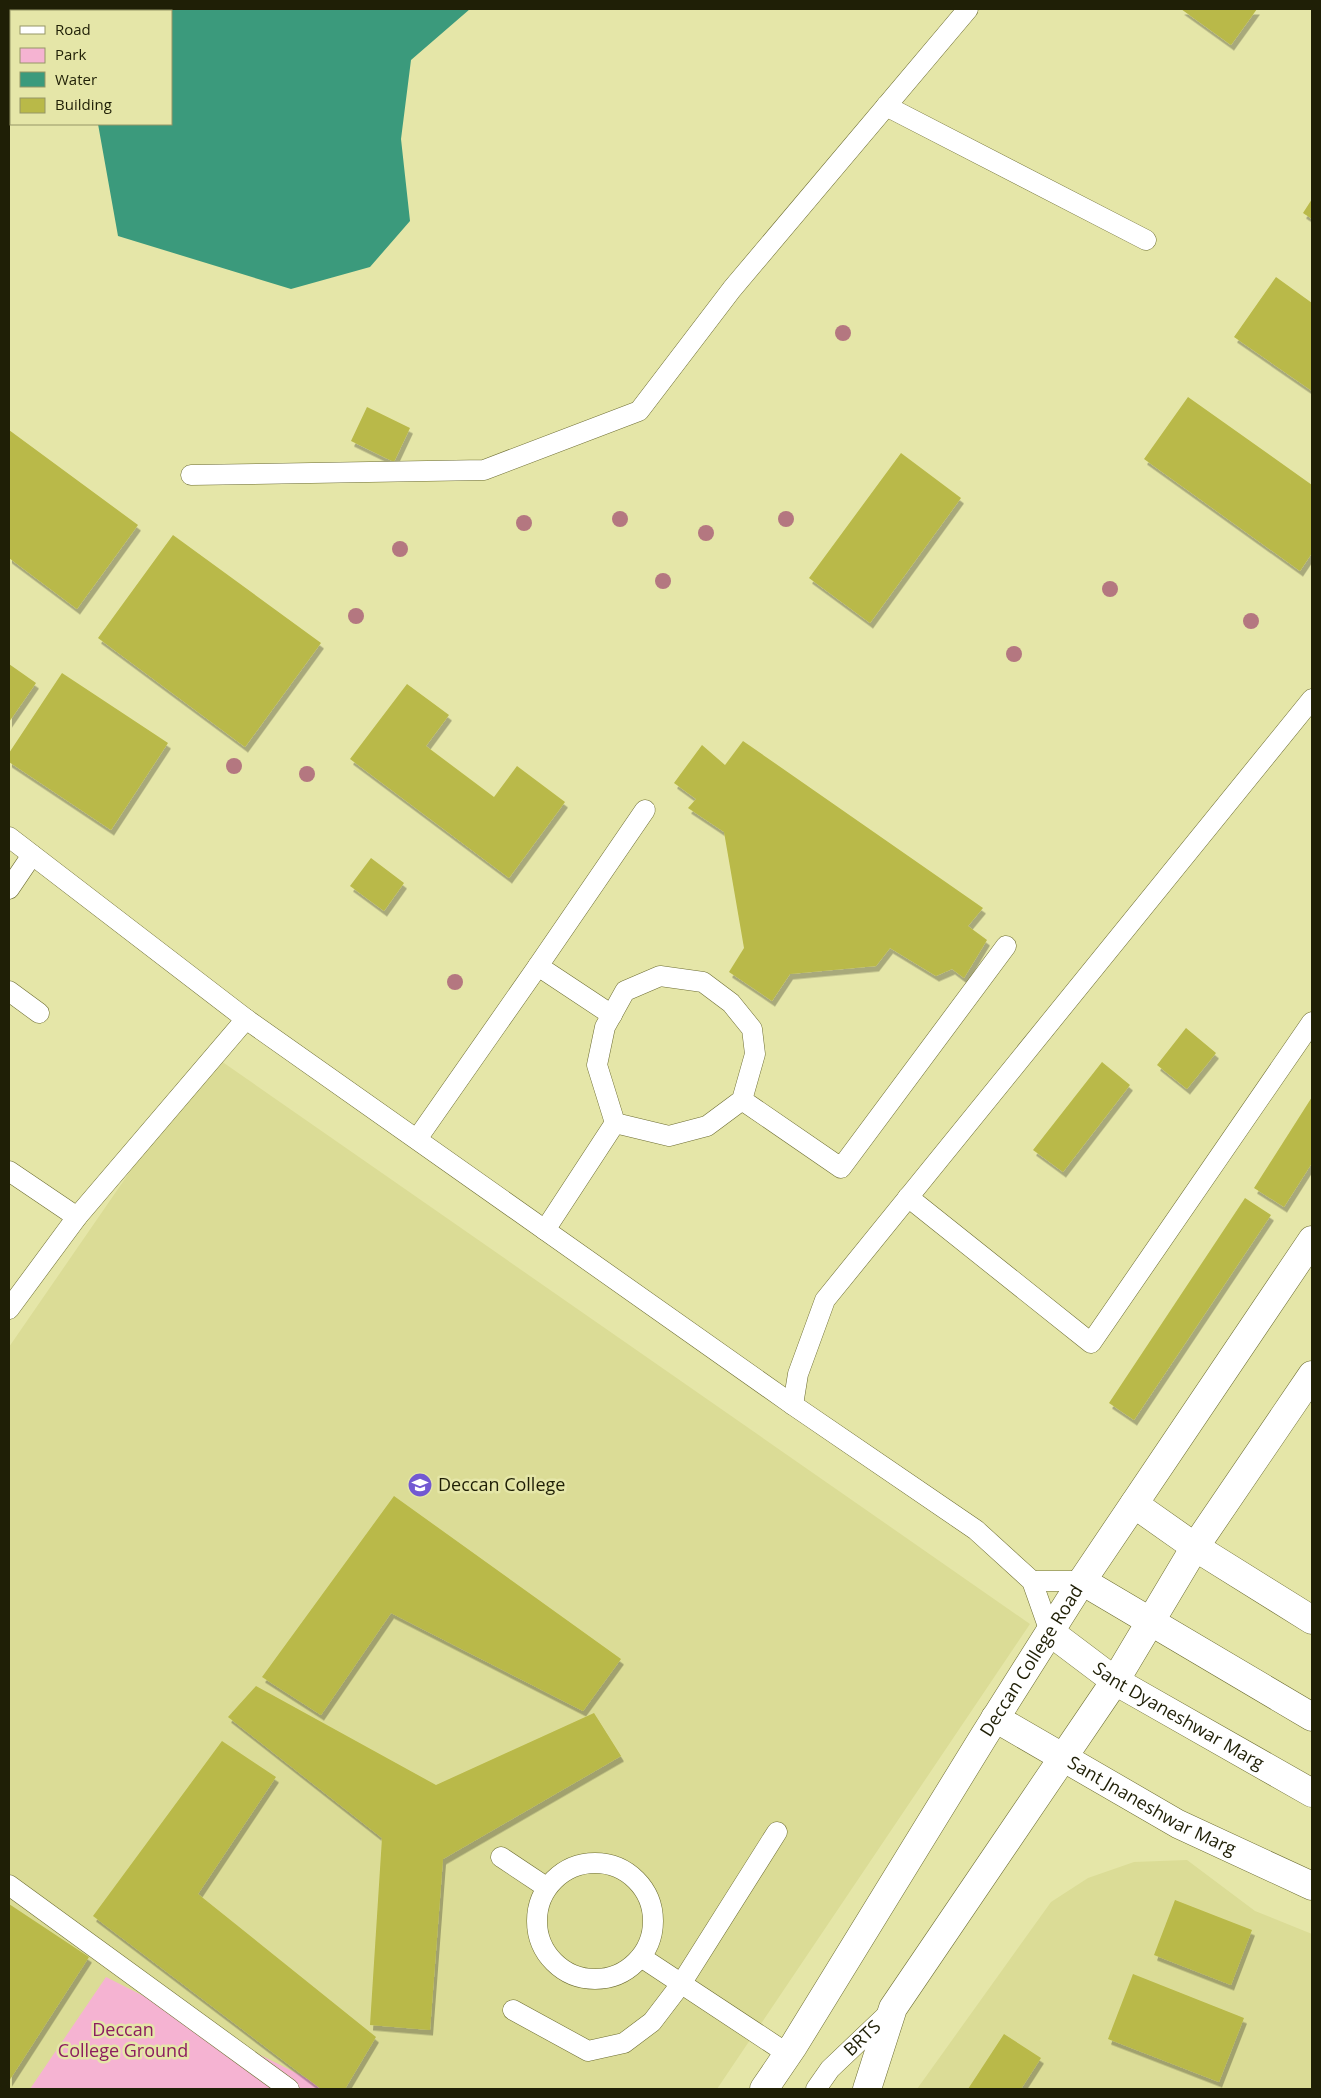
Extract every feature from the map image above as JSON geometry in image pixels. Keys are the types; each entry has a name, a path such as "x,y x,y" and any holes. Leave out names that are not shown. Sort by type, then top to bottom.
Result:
{"main road":[{"name":"Deccan College Road","path":"764,2089 788,2054 995,1718 1082,1581 1312,1240"},
{"path":"867,2089 894,2008 1115,1681 1195,1547 1312,1375"},
{"path":"1134,1504 1195,1547 1312,1620"},
{"path":"1082,1581 1151,1620 1312,1717"},
{"name":"Sant Dyaneshwar Marg","path":"1050,1632 1115,1681 1300,1779 1312,1793"},
{"name":"Sant Jnaneshwar Marg","path":"995,1718 1178,1824 1312,1886"}],"lane":[{"path":"191,475 484,470 639,411 732,289 968,9"},
{"path":"886,106 1146,240"},
{"path":"793,1404 798,1374 825,1300 1312,699"},
{"path":"417,1139 645,810"},
{"path":"9,837 246,1019 793,1404 976,1530 1032,1581 1050,1632"},
{"path":"9,889 32,855"},
{"path":"742,1100 842,1168 1006,946"},
{"path":"538,966 612,1015"},
{"path":"545,1230 615,1123 598,1064 605,1027 625,991 660,976 703,982 731,1003 752,1029 755,1054 742,1100 707,1126 669,1136 615,1123"},
{"path":"9,990 40,1013"},
{"path":"9,1310 77,1217 246,1019"},
{"path":"908,1198 1092,1343 1312,1022"},
{"path":"9,1171 77,1217"},
{"path":"1032,1581 1082,1581"},
{"path":"513,2010 588,2051 624,2043 652,2022 681,1984 777,1832"},
{"path":"501,1857 546,1887"},
{"path":"594,1863 612,1865 629,1873 642,1887 650,1904 653,1922 650,1941 640,1957 626,1970 608,1978 588,1979 569,1973 553,1961 542,1945 537,1926 539,1906 546,1887 559,1875 576,1865 594,1863"},
{"path":"9,1885 289,2089"},
{"path":"640,1957 788,2054"},
{"name":"BRTS","path":"816,2089 830,2068 894,2008"}],"shaded area":[{"name":"Deccan College","path":"211,1054 1030,1624 717,2089 9,2089 9,1347"},
{"path":"1187,1860 1255,1911 1312,1934 1312,2089 917,2089 1051,1902 1088,1878 1134,1862"}],"green space":[{"name":"Deccan College Ground","path":"106,1977 328,2089 30,2089"}],"water":[{"path":"470,9 411,60 401,139 410,221 370,267 291,289 118,236 98,125 172,125 172,10 113,10"}],"building":[{"path":"1181,9 1257,9 1231,45"},
{"path":"1312,199 1312,219 1303,213"},
{"path":"1276,277 1312,303 1312,391 1234,337"},
{"path":"1188,397 1312,485 1312,553 1300,571 1144,459"},
{"path":"367,407 410,428 394,462 351,441"},
{"path":"9,430 138,525 77,609 9,558"},
{"path":"901,453 961,498 870,623 809,578"},
{"path":"173,535 321,643 245,747 98,638"},
{"path":"9,664 36,683 9,722"},
{"path":"62,673 168,743 111,830 9,762 9,753"},
{"path":"407,684 449,715 426,746 494,797 517,766 565,802 509,878 350,759"},
{"path":"743,741 983,908 968,926 987,940 964,978 952,969 936,976 890,948 876,966 790,974 772,1001 729,972 744,948 724,832 688,808 696,799 674,783 702,745 725,765"},
{"path":"371,858 404,883 384,911 350,886"},
{"path":"1186,1028 1216,1053 1187,1089 1157,1065"},
{"path":"1102,1062 1130,1085 1063,1172 1033,1150"},
{"path":"1312,1097 1312,1163 1284,1207 1254,1188"},
{"path":"1245,1198 1271,1215 1134,1420 1109,1403"},
{"path":"394,1496 621,1659 583,1711 391,1613 321,1715 262,1677"},
{"path":"256,1686 436,1785 594,1713 621,1756 443,1859 430,2030 370,2025 382,1838 228,1717"},
{"path":"222,1741 276,1777 198,1894 376,2037 345,2089 321,2089 93,1916"},
{"path":"1175,1900 1252,1930 1231,1985 1154,1955"},
{"path":"9,1904 89,1957 9,2081"},
{"path":"1133,1974 1244,2018 1219,2082 1108,2039"},
{"path":"1004,2034 1041,2058 1021,2089 968,2089"}],"place":[{"name":"Deccan College","path":"420,1485"}]}
